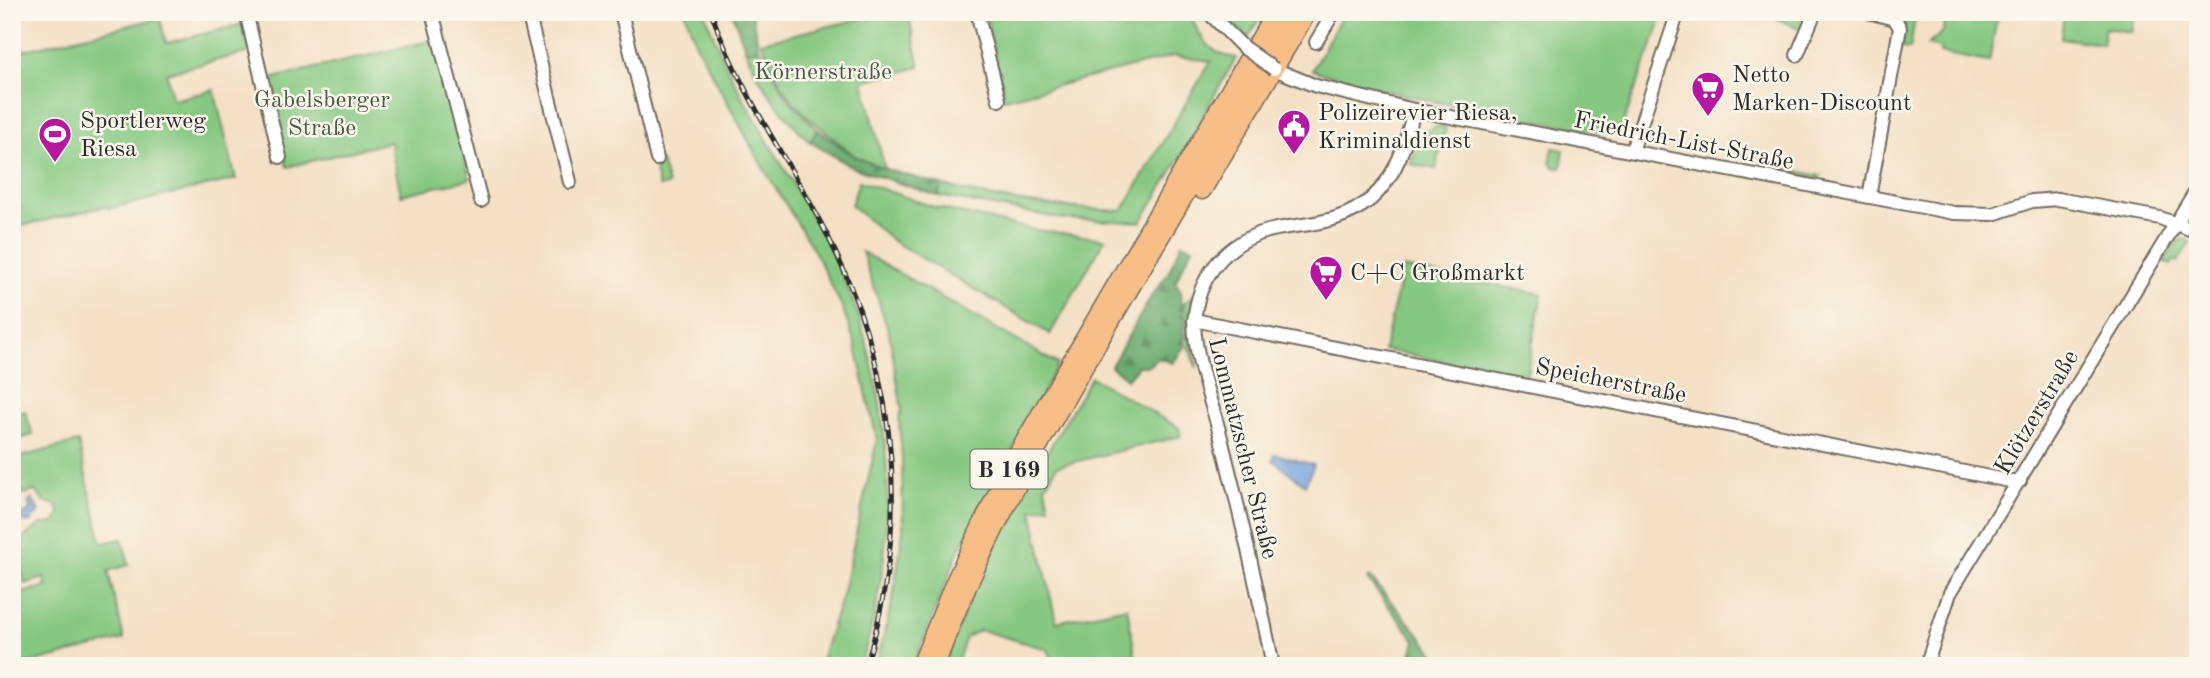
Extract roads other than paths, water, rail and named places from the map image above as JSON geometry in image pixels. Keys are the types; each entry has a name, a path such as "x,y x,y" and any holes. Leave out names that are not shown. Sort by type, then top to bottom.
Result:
{"highway":[{"name":"B 169","path":"921,666 955,582 1016,457 1276,12"},
{"name":"B 169","path":"935,666 1003,510 1114,314 1292,12"},
{"path":"1114,314 1136,298 1307,12"}],"street":[{"path":"246,12 280,157"},
{"path":"528,12 570,182"},
{"path":"621,12 657,159"},
{"path":"977,12 999,100"},
{"name":"Friedrich-List-Straße","path":"1209,12 1243,47 1275,69 1316,86 1414,110 1978,216 2003,212 2032,201 2058,199 2160,218 2198,232"},
{"path":"1316,41 1334,12"},
{"path":"1633,151 1678,12"},
{"path":"1797,55 1815,12"},
{"path":"1868,12 1895,19 1900,28 1869,197"},
{"path":"435,13 481,201"},
{"name":"Lommatzscher Straße","path":"1273,666 1241,521 1199,356 1194,320 1203,283 1228,251 1261,233 1341,218 1371,199 1392,174 1400,158 1414,110"},
{"name":"Klötzerstraße","path":"1926,666 1950,593 2198,187"},
{"name":"Speicherstraße","path":"1194,320 2020,481"}],"water":[{"path":"1275,454 1314,465 1305,485 1273,460"},
{"path":"32,499 39,510 31,522 26,523 21,519 23,514 29,512 28,503"}],"railway":[{"path":"711,12 745,89 814,210 841,264 863,320 879,376 888,432 892,490 890,548 881,607 866,666"}],"place":[{"name":"Netto Marken-Discount","path":"1708,118"},
{"name":"Polizeirevier Riesa, Kriminaldienst","path":"1294,156"},
{"name":"Sportlerweg Riesa","path":"55,164"},
{"name":"C+C Großmarkt","path":"1326,302"}],"park label":[{"name":"Körnerstraße","path":"823,71"},
{"name":"Gabelsberger Straße","path":"322,113"}]}
